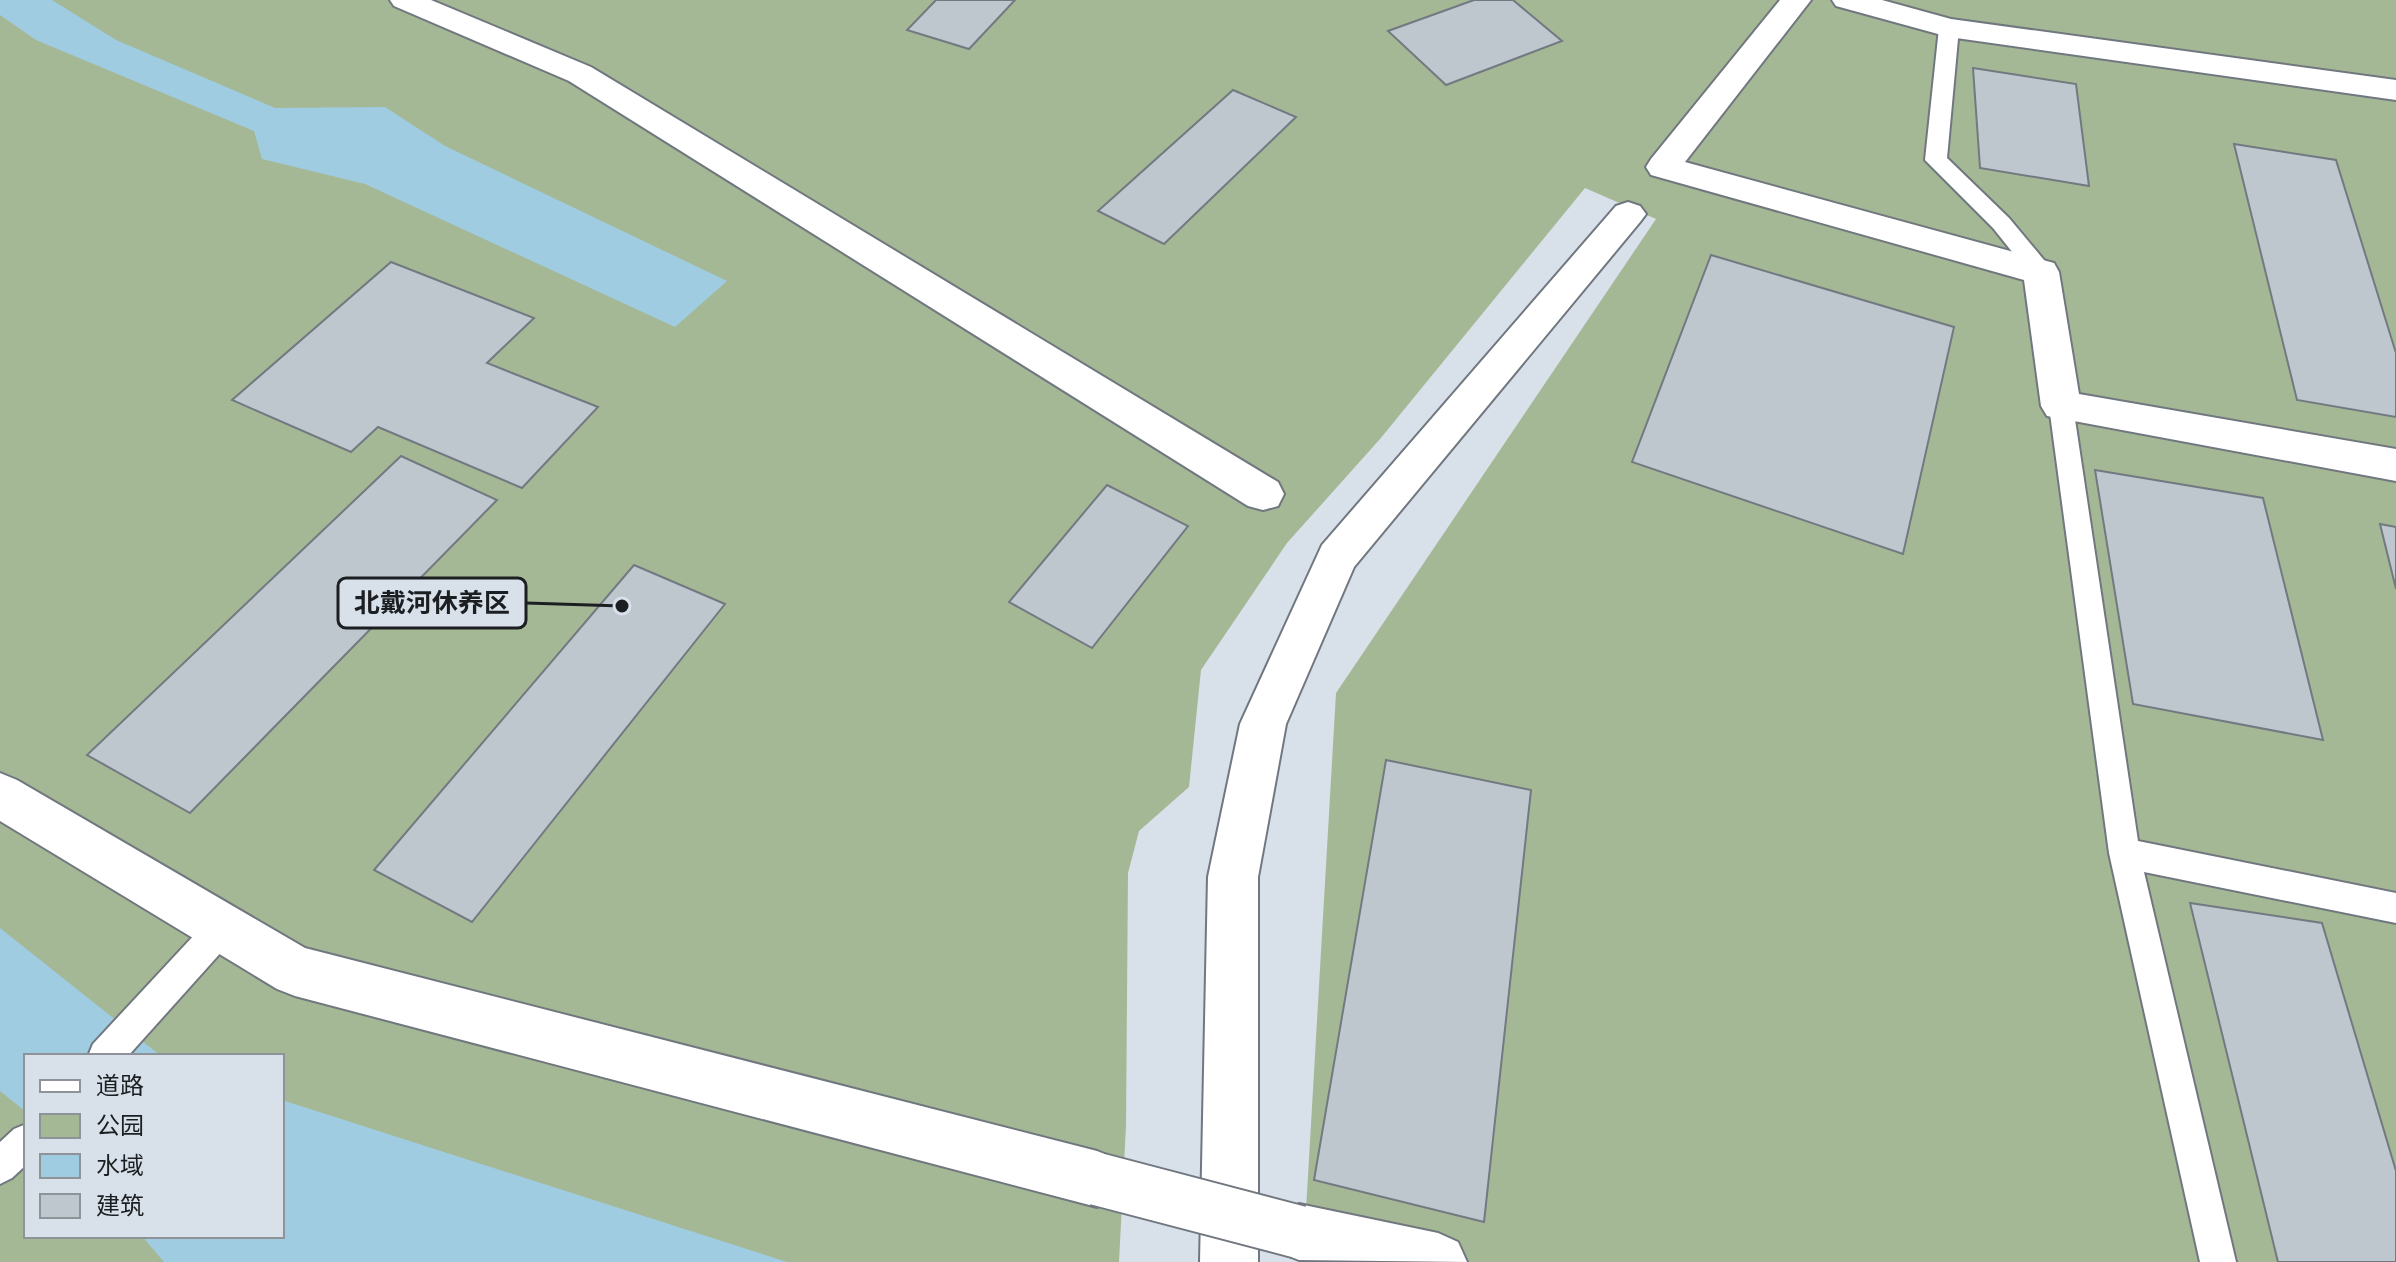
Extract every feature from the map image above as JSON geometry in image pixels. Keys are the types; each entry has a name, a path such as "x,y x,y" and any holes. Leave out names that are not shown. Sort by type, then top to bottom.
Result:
{"street":[{"path":"405,0 580,74 1263,494"},
{"path":"1796,0 1663,167 2041,272 2061,406 2396,465"},
{"path":"1847,0 1949,28 2396,90"},
{"path":"1229,1262 1233,877 1263,724 1337,557 1628,214"},
{"path":"0,795 295,971 1299,1232 1438,1262"}],"lane":[{"path":"1949,28 1936,160 2001,223 2041,272"},
{"path":"2061,406 2124,853 2218,1262"},
{"path":"2124,853 2396,908"},
{"path":"107,1054 222,928"}],"green space":[{"path":"0,0 2396,0 2396,1262 1303,1262 1336,693 1656,219 1585,188 1380,439 1287,543 1201,670 1189,787 1139,831 1128,873 1126,1126 1119,1262 0,1262"}],"water":[{"path":"0,0 52,0 116,40 275,108 385,107 445,146 727,281 675,327 365,184 262,159 254,131 36,40 0,15"},
{"path":"0,928 158,1054 24,1054 24,1110 0,1091"},
{"path":"284,1101 787,1262 164,1262 144,1238 284,1238"}],"building":[{"path":"936,0 1015,0 969,49 907,30"},
{"path":"1474,0 1513,0 1562,41 1446,85 1388,31"},
{"path":"1973,68 2076,84 2089,186 1980,168"},
{"path":"1233,90 1296,117 1164,244 1098,211"},
{"path":"2234,144 2336,160 2396,353 2396,417 2297,400"},
{"path":"1711,255 1954,327 1903,554 1632,462"},
{"path":"391,262 534,318 487,363 598,407 522,488 378,427 351,452 232,400"},
{"path":"401,456 497,500 190,813 87,755"},
{"path":"2095,470 2263,498 2323,740 2133,704"},
{"path":"1107,485 1188,526 1092,648 1009,602"},
{"path":"2380,524 2396,527 2396,589"},
{"path":"634,565 725,604 472,922 374,870"},
{"path":"1386,760 1531,790 1484,1222 1314,1180"},
{"path":"2190,903 2322,923 2396,1171 2396,1262 2278,1262"}],"place":[{"name":"北戴河休养区","path":"622,606"}]}
